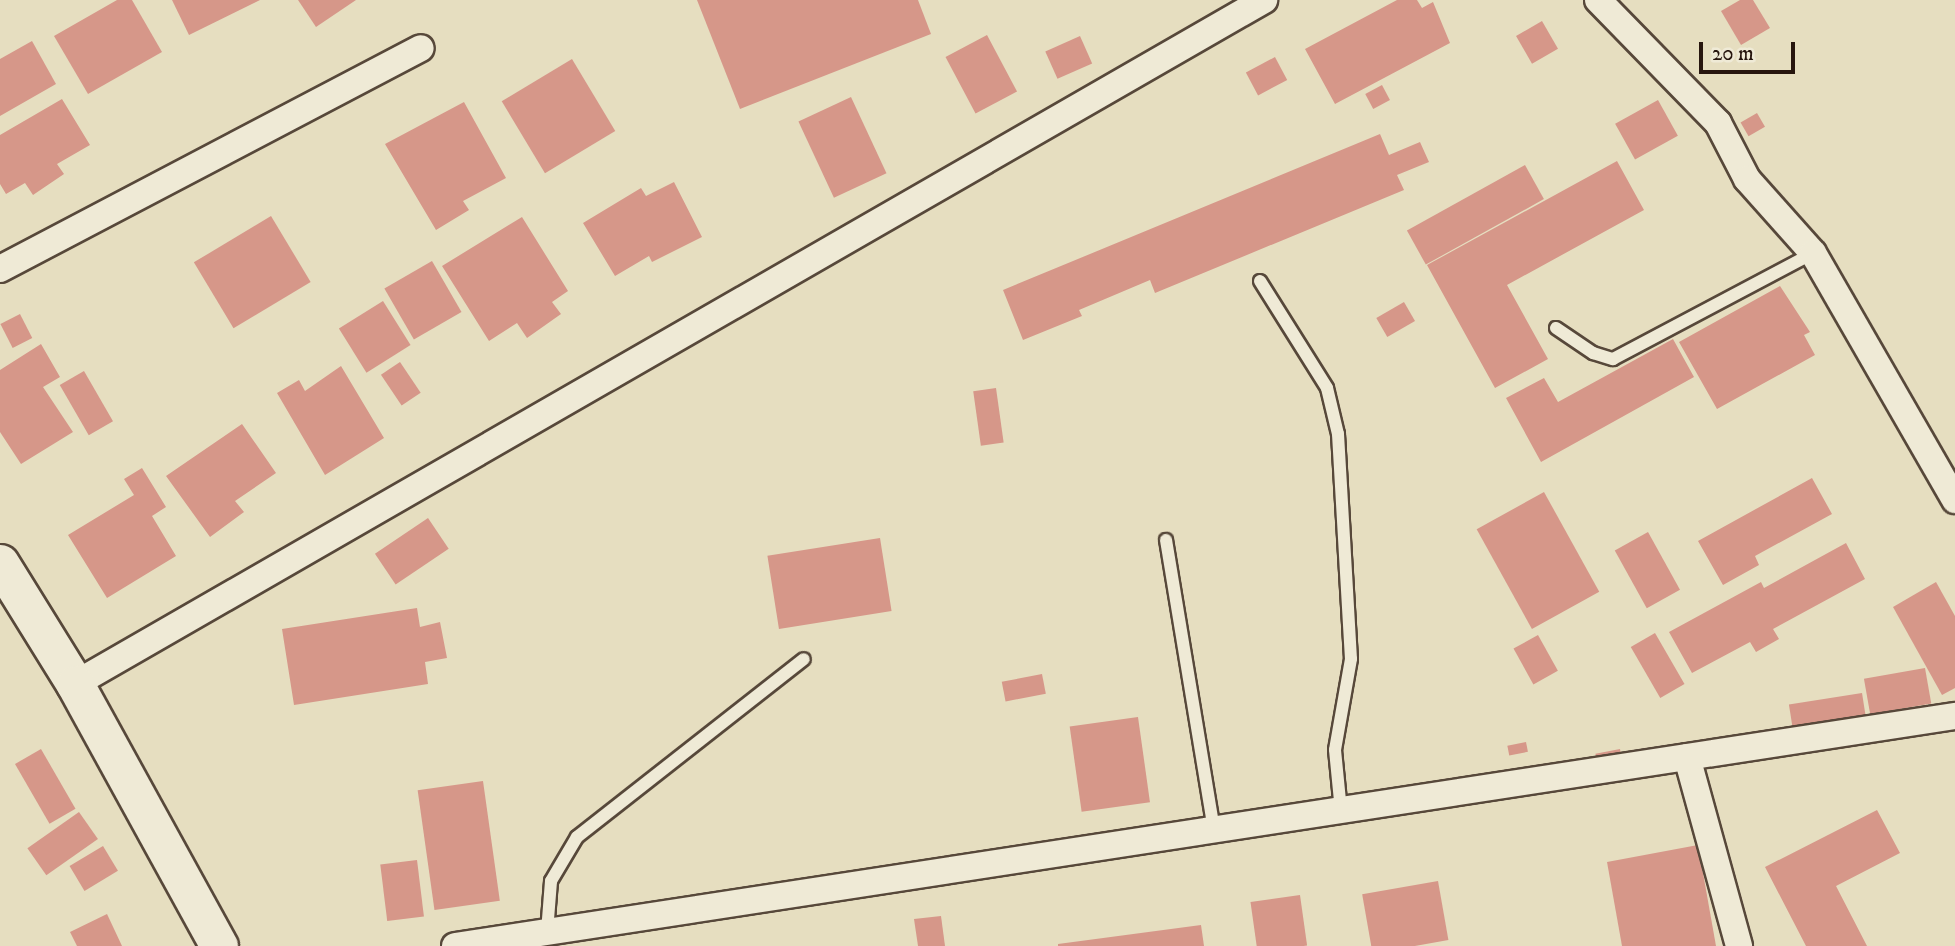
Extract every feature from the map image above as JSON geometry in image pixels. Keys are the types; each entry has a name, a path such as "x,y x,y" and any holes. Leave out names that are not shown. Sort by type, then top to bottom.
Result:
{"street":[{"path":"75,684 1264,0"},
{"path":"1598,0 1718,123 1747,179 1812,253 1955,500"},
{"path":"0,269 421,48"},
{"path":"4,577 75,684 219,946"},
{"path":"455,946 1955,716"},
{"path":"1687,757 1739,946"}],"lane":[{"path":"1556,328 1593,354 1613,359 1812,253"},
{"path":"1260,281 1327,388 1338,434 1351,659 1335,750 1341,811"},
{"path":"1167,540 1214,830"},
{"path":"547,932 551,881 577,837 804,659"}],"building":[{"path":"117,0 132,0 162,52 88,94 54,36"},
{"path":"172,0 260,0 189,35"},
{"path":"298,0 356,0 316,27"},
{"path":"697,0 918,0 931,34 740,109"},
{"path":"1397,0 1417,0 1422,8 1433,2 1450,43 1335,104 1305,49"},
{"path":"1740,0 1753,0 1770,28 1741,45 1721,11"},
{"path":"1542,21 1558,49 1532,64 1516,36"},
{"path":"987,35 1017,92 976,114 946,57"},
{"path":"1080,36 1092,63 1057,79 1045,51"},
{"path":"32,41 56,84 0,116 0,59"},
{"path":"1275,57 1287,80 1258,95 1246,72"},
{"path":"572,59 615,131 545,173 502,101"},
{"path":"1382,85 1390,100 1373,109 1365,94"},
{"path":"851,97 886,173 834,198 798,122"},
{"path":"62,99 90,145 57,164 64,174 33,195 25,183 6,194 0,184 0,135"},
{"path":"1658,100 1678,136 1635,160 1615,124"},
{"path":"464,102 506,178 463,201 469,210 436,230 385,144"},
{"path":"1757,113 1765,127 1749,136 1741,122"},
{"path":"1380,134 1389,155 1420,142 1429,162 1397,175 1404,190 1155,293 1150,280 1079,310 1082,316 1023,340 1003,290"},
{"path":"1617,161 1644,210 1507,285 1548,359 1495,388 1427,265"},
{"path":"1525,165 1544,199 1426,265 1407,230"},
{"path":"674,182 702,237 652,262 649,256 615,276 583,223 641,188 646,196"},
{"path":"271,216 311,282 234,328 194,262"},
{"path":"522,217 568,291 552,302 561,314 527,338 517,323 489,341 442,266"},
{"path":"432,261 462,312 414,340 384,288"},
{"path":"1780,286 1810,332 1804,335 1815,355 1717,409 1679,342"},
{"path":"383,301 411,345 366,373 339,329"},
{"path":"1404,302 1415,321 1387,337 1376,318"},
{"path":"20,314 32,338 13,348 0,324"},
{"path":"1673,339 1694,377 1541,462 1506,398 1544,378 1558,402"},
{"path":"41,344 60,377 43,387 73,432 21,464 0,432 0,370"},
{"path":"400,362 421,393 402,406 381,375"},
{"path":"341,366 384,438 325,475 277,393 299,380 305,391"},
{"path":"84,371 113,421 89,435 60,385"},
{"path":"996,388 1004,442 981,446 973,391"},
{"path":"242,424 276,473 235,501 244,512 210,537 166,476"},
{"path":"142,468 166,507 152,516 176,556 107,598 68,535 134,495 124,479"},
{"path":"1812,478 1832,514 1755,556 1759,565 1723,585 1698,541"},
{"path":"1544,492 1599,592 1532,629 1477,529"},
{"path":"428,518 449,549 396,584 375,554"},
{"path":"1648,532 1680,590 1647,608 1615,550"},
{"path":"880,538 892,611 779,629 767,556"},
{"path":"1846,543 1865,579 1773,629 1779,639 1756,652 1750,642 1692,673 1669,632 1761,582 1764,588"},
{"path":"1936,582 1955,616 1955,688 1942,695 1893,607"},
{"path":"417,608 420,627 440,622 447,658 425,662 428,684 294,705 282,629"},
{"path":"1655,633 1684,684 1660,698 1631,647"},
{"path":"1538,635 1558,671 1533,684 1514,649"},
{"path":"1925,668 1931,703 1870,714 1864,679"},
{"path":"1042,674 1046,694 1006,701 1002,682"},
{"path":"1862,693 1866,717 1793,728 1789,705"},
{"path":"1138,717 1150,802 1082,812 1070,727"},
{"path":"1526,742 1528,752 1509,755 1507,746"},
{"path":"41,749 76,809 50,824 15,764"},
{"path":"1620,749 1623,765 1599,769 1595,754"},
{"path":"483,781 500,901 434,910 418,790"},
{"path":"1877,810 1900,853 1836,886 1867,946 1806,946 1765,867"},
{"path":"79,812 98,839 46,875 27,848"},
{"path":"1698,845 1716,946 1622,946 1607,862"},
{"path":"103,846 118,871 85,891 70,866"},
{"path":"417,860 424,917 387,921 380,865"},
{"path":"1438,881 1448,940 1415,946 1371,946 1362,894"},
{"path":"1300,895 1307,946 1257,946 1250,902"},
{"path":"107,914 122,946 77,946 70,932"},
{"path":"941,916 945,946 918,946 914,919"},
{"path":"1201,925 1204,946 1058,946 1058,944"}]}
